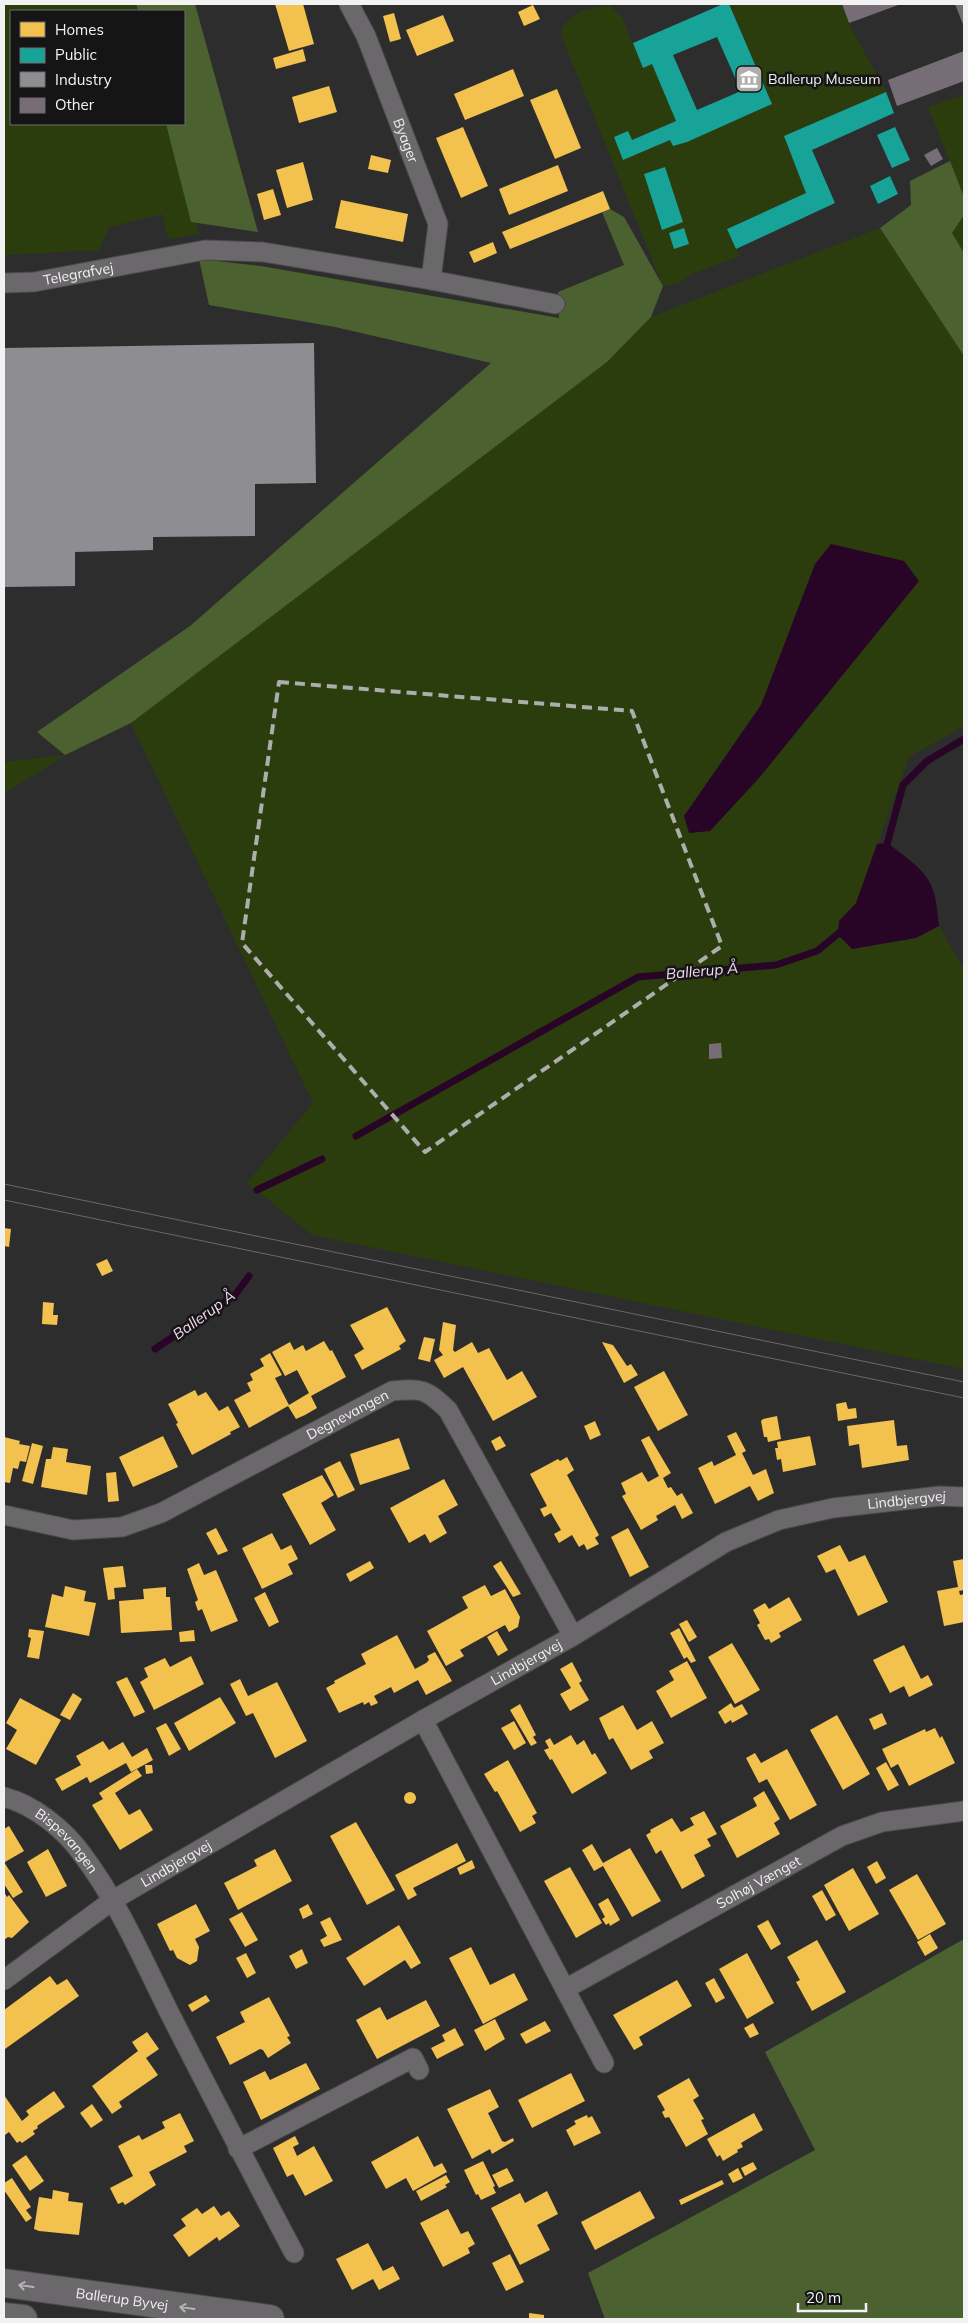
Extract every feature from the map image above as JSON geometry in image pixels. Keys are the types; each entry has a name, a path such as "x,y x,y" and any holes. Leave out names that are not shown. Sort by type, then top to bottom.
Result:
{"main road":[{"name":"Ballerup Byvej","path":"4,2282 270,2319"},
{"path":"4,2317 22,2319"}],"street":[{"name":"Byager","path":"349,4 366,36 438,224 431,280"},
{"name":"Telegrafvej","path":"4,283 34,282 205,250 263,252 431,280"},
{"path":"431,280 555,304"},
{"name":"Degnevangen","path":"4,1515 73,1530 122,1527 161,1513 392,1391 416,1388 432,1396 448,1410 573,1636"},
{"name":"Lindbjergvej","path":"4,1980 113,1900 423,1720 573,1636 726,1542 779,1520 833,1508 940,1496 964,1497"},
{"path":"423,1720 604,2064"},
{"name":"Bispevangen","path":"4,1797 18,1801 48,1820 81,1853 113,1900"},
{"name":"Solhøj Vænget","path":"565,1989 842,1836 882,1822 964,1811"},
{"path":"113,1900 238,2149 294,2253"},
{"path":"238,2149 413,2058 419,2070"}],"highlighted area":[{"path":"279,682 632,711 722,946 425,1152 242,943"}],"green space":[{"path":"4,4 135,4 137,10 10,10 10,125 168,125 199,234 169,239 162,214 109,227 99,250 4,255"},
{"path":"136,4 195,4 258,232 191,222 166,125 185,125 185,10 138,10"},
{"path":"729,4 842,4 850,26 886,92 785,136 806,193 728,228 740,256 695,273 678,283 663,286 561,35 563,27 573,16 587,9 610,6 622,17 643,67 652,64 676,121 632,140 614,137 623,160 670,140 673,146 687,141 772,104"},
{"path":"964,95 964,197 928,107"},
{"path":"950,161 964,197 964,215 952,233 964,253 964,356 880,228 911,205 910,181"},
{"path":"610,209 624,217 663,286 651,317 607,362 131,723 65,755 37,732 190,626 491,363 335,327 209,305 199,259 261,266 559,318 558,292 624,265 602,212"},
{"path":"964,215 964,253 952,233"},
{"path":"880,228 964,356 964,726 909,757 856,903 839,921 916,938 939,926 964,969 964,1369 312,1235 247,1183 313,1103 131,723 607,362 651,317"},
{"path":"65,755 4,794 4,762"},
{"path":"964,1939 964,2319 605,2319 588,2273 815,2150 765,2052"}],"shaded area":[{"path":"831,544 904,561 919,581 759,778 710,831 689,833 684,816 761,705 815,564"},
{"path":"888,843 920,869 931,885 935,895 939,926 916,938 852,949 838,935 839,921 856,903 877,844"}],"building: Homes":[{"path":"275,4 303,4 314,44 289,51"},
{"path":"533,5 540,19 524,26 518,12"},
{"path":"394,13 401,39 390,42 383,16"},
{"path":"443,15 454,41 417,56 406,30"},
{"path":"303,49 306,61 276,69 273,58"},
{"path":"513,69 524,96 465,120 454,94"},
{"path":"329,86 337,112 299,123 292,97"},
{"path":"557,89 581,148 555,159 530,100"},
{"path":"463,127 488,186 461,198 436,138"},
{"path":"371,155 391,160 388,173 368,169"},
{"path":"303,162 313,200 287,208 276,170"},
{"path":"558,165 568,191 509,215 499,189"},
{"path":"273,189 281,215 264,220 257,194"},
{"path":"603,191 610,209 510,249 502,232"},
{"path":"341,200 408,214 403,242 335,228"},
{"path":"493,242 497,253 474,263 469,252"},
{"path":"4,1228 11,1229 9,1247 4,1246"},
{"path":"107,1259 113,1271 102,1276 96,1264"},
{"path":"43,1302 54,1303 53,1315 58,1315 57,1325 42,1324"},
{"path":"387,1307 406,1341 399,1346 401,1349 362,1370 354,1355 364,1349 350,1325"},
{"path":"443,1322 456,1325 453,1350 455,1352 472,1342 478,1353 489,1348 507,1380 522,1371 537,1397 493,1421 463,1367 444,1378 434,1360 443,1355 439,1350"},
{"path":"424,1337 435,1339 430,1362 418,1359"},
{"path":"324,1341 330,1351 332,1350 346,1377 311,1396 317,1408 305,1415 296,1419 288,1406 249,1428 234,1400 251,1391 247,1383 253,1380 250,1374 264,1366 260,1359 270,1353 282,1375 275,1378 289,1405 309,1393 297,1370 285,1376 272,1352 290,1342 294,1350 303,1345 306,1351"},
{"path":"602,1342 613,1345 627,1366 631,1364 638,1375 624,1383"},
{"path":"664,1371 688,1415 658,1431 634,1387"},
{"path":"195,1390 198,1396 206,1392 219,1411 228,1406 240,1427 230,1432 231,1434 192,1455 168,1404"},
{"path":"846,1402 848,1409 856,1408 857,1418 838,1421 836,1404"},
{"path":"777,1416 781,1439 768,1442 767,1437 764,1437 761,1421"},
{"path":"894,1420 897,1446 907,1445 909,1460 862,1468 859,1444 849,1446 847,1426"},
{"path":"595,1421 601,1435 590,1440 584,1426"},
{"path":"736,1432 746,1451 742,1453 753,1475 766,1469 774,1493 758,1501 750,1486 715,1504 698,1468 712,1461 714,1466 736,1455 727,1436"},
{"path":"163,1436 178,1467 133,1487 119,1457"},
{"path":"500,1436 506,1446 496,1451 491,1441"},
{"path":"649,1436 671,1473 663,1478 668,1488 671,1487 677,1496 682,1493 693,1513 682,1519 675,1505 656,1516 658,1520 641,1530 622,1496 626,1494 621,1483 642,1472 648,1482 659,1476 641,1440"},
{"path":"810,1436 816,1465 783,1472 781,1459 777,1460 775,1448 778,1448 777,1442"},
{"path":"4,1437 20,1441 19,1444 30,1446 26,1462 20,1461 18,1469 13,1468 10,1483 4,1482"},
{"path":"399,1438 410,1469 360,1485 350,1454"},
{"path":"32,1443 43,1446 33,1484 22,1481"},
{"path":"53,1447 68,1449 66,1462 91,1466 87,1495 41,1487 46,1459 51,1459"},
{"path":"567,1457 574,1470 567,1475 599,1535 595,1538 599,1544 587,1550 584,1544 579,1547 572,1535 559,1543 554,1534 561,1530 551,1513 544,1517 540,1509 547,1506 530,1474 558,1459 560,1461"},
{"path":"340,1461 355,1490 338,1498 324,1469"},
{"path":"116,1472 119,1501 108,1502 106,1473"},
{"path":"322,1475 334,1495 321,1503 336,1530 310,1545 282,1494"},
{"path":"444,1479 458,1505 438,1516 447,1533 430,1543 425,1534 409,1543 390,1508"},
{"path":"216,1528 228,1551 218,1555 206,1533"},
{"path":"628,1528 649,1567 630,1577 611,1537"},
{"path":"272,1533 281,1550 291,1545 298,1559 288,1564 293,1574 262,1589 242,1548"},
{"path":"840,1545 849,1562 865,1555 888,1602 858,1616 835,1569 826,1573 817,1556"},
{"path":"964,1559 964,1590 959,1591 960,1595 964,1594 964,1622 944,1626 937,1591 958,1587 953,1561"},
{"path":"370,1561 374,1568 350,1582 346,1574"},
{"path":"501,1561 521,1594 513,1597 493,1566"},
{"path":"199,1563 204,1575 216,1570 238,1621 211,1632 202,1609 198,1611 195,1602 198,1600 187,1569"},
{"path":"123,1566 126,1587 114,1588 115,1599 108,1600 103,1568"},
{"path":"485,1585 491,1596 505,1589 520,1617 518,1627 509,1632 505,1625 460,1650 464,1656 446,1666 427,1631 468,1608 462,1597"},
{"path":"65,1586 86,1591 84,1601 96,1603 89,1636 45,1627 52,1594 63,1597"},
{"path":"166,1587 166,1597 170,1597 172,1630 121,1633 119,1601 144,1599 143,1589"},
{"path":"265,1592 279,1622 269,1627 254,1598"},
{"path":"789,1597 802,1620 779,1633 781,1637 771,1643 769,1639 765,1640 757,1625 760,1623 753,1610 765,1603 769,1609"},
{"path":"687,1620 697,1637 689,1642 679,1624"},
{"path":"679,1628 696,1661 691,1663 687,1657 684,1659 670,1633"},
{"path":"29,1629 44,1631 39,1659 27,1657 31,1638 28,1637"},
{"path":"194,1630 195,1641 180,1642 179,1632"},
{"path":"497,1631 508,1650 498,1656 487,1637"},
{"path":"397,1635 415,1669 426,1663 429,1660 427,1656 435,1652 452,1681 426,1695 418,1680 394,1693 391,1687 374,1696 378,1703 371,1706 369,1702 364,1705 363,1702 339,1713 326,1688 335,1683 334,1681 366,1664 361,1654"},
{"path":"732,1643 760,1690 735,1704 708,1657"},
{"path":"904,1645 921,1679 928,1675 933,1685 909,1697 904,1686 890,1693 873,1660"},
{"path":"191,1656 204,1684 154,1710 140,1682 148,1677 144,1668 165,1658 170,1667"},
{"path":"687,1661 707,1698 671,1718 656,1691 674,1680 669,1671"},
{"path":"572,1662 582,1681 579,1683 589,1700 570,1711 560,1694 571,1688 560,1669"},
{"path":"127,1677 145,1712 134,1717 116,1682"},
{"path":"240,1679 248,1696 277,1682 307,1741 275,1758 253,1713 246,1716 230,1684"},
{"path":"73,1693 82,1699 70,1720 60,1715"},
{"path":"220,1697 236,1723 189,1751 174,1723"},
{"path":"20,1698 61,1720 36,1765 6,1749 17,1730 6,1723"},
{"path":"731,1703 734,1708 742,1704 748,1714 732,1723 731,1720 725,1724 718,1712"},
{"path":"520,1704 536,1735 533,1737 537,1743 531,1746 510,1710"},
{"path":"623,1705 637,1730 652,1721 664,1743 649,1751 653,1758 631,1770 613,1738 609,1740 599,1718"},
{"path":"882,1713 887,1724 874,1730 869,1719"},
{"path":"837,1715 870,1774 843,1790 810,1730"},
{"path":"514,1721 526,1743 514,1750 501,1728"},
{"path":"166,1723 181,1749 169,1756 156,1728"},
{"path":"935,1728 940,1738 942,1736 955,1763 909,1786 898,1764 891,1768 882,1749 925,1729 926,1732"},
{"path":"571,1735 577,1745 584,1740 592,1755 595,1753 607,1773 572,1794 552,1759 550,1760 544,1750 549,1748 545,1741 550,1738 554,1745"},
{"path":"103,1741 109,1750 123,1742 132,1757 147,1748 153,1760 131,1772 126,1763 90,1783 87,1777 62,1791 55,1779 81,1765 76,1756"},
{"path":"787,1749 817,1805 790,1820 767,1779 759,1783 746,1758 755,1753 761,1763"},
{"path":"508,1760 537,1813 532,1816 536,1823 520,1832 497,1791 495,1792 484,1774"},
{"path":"886,1762 899,1785 888,1791 876,1768"},
{"path":"145,1765 152,1765 153,1773 146,1774"},
{"path":"137,1769 142,1776 115,1793 129,1815 140,1809 153,1830 120,1850 92,1805 103,1799 99,1793"},
{"path":"764,1791 780,1819 774,1823 780,1834 737,1858 720,1826 757,1806 753,1798"},
{"path":"408,1792 412,1792 416,1798 412,1804 408,1804 404,1800 404,1796"},
{"path":"704,1811 717,1834 707,1839 711,1846 694,1855 705,1876 682,1889 661,1850 656,1854 646,1835 651,1832 650,1830 672,1818 681,1832 694,1825 690,1818"},
{"path":"356,1822 395,1890 367,1905 330,1836"},
{"path":"9,1826 24,1851 5,1862 4,1829"},
{"path":"457,1843 466,1861 413,1888 417,1895 408,1900 395,1875"},
{"path":"592,1844 603,1863 630,1848 661,1901 632,1917 603,1866 594,1871 582,1850"},
{"path":"48,1849 67,1886 46,1897 27,1862"},
{"path":"275,1849 292,1881 238,1910 224,1883 257,1866 254,1860"},
{"path":"472,1860 475,1868 460,1875 457,1868"},
{"path":"877,1861 886,1878 876,1884 867,1867"},
{"path":"4,1862 23,1892 13,1898 4,1884"},
{"path":"570,1867 602,1923 576,1938 544,1881"},
{"path":"853,1868 879,1914 849,1931 824,1885"},
{"path":"917,1874 946,1924 918,1940 889,1890"},
{"path":"822,1890 836,1915 826,1921 812,1896"},
{"path":"4,1892 7,1897 9,1895 29,1922 12,1938 8,1937 4,1940"},
{"path":"608,1898 620,1920 610,1926 609,1923 606,1925 602,1919 605,1917 598,1904"},
{"path":"196,1904 210,1931 195,1939 199,1947 197,1961 190,1965 177,1958 173,1950 170,1951 157,1924"},
{"path":"308,1904 313,1914 303,1919 299,1909"},
{"path":"242,1912 258,1940 245,1947 229,1919"},
{"path":"330,1917 342,1940 324,1947 320,1940 327,1936 320,1922"},
{"path":"768,1920 781,1944 771,1950 757,1926"},
{"path":"399,1925 421,1963 411,1969 405,1960 364,1986 346,1958"},
{"path":"930,1934 938,1948 925,1956 917,1942"},
{"path":"817,1940 846,1992 812,2011 796,1982 800,1980 787,1957"},
{"path":"471,1947 490,1985 514,1973 528,2000 483,2024 449,1958"},
{"path":"302,1949 308,1963 296,1969 289,1956"},
{"path":"246,1953 256,1973 247,1978 236,1958"},
{"path":"747,1953 774,2003 747,2019 719,1969"},
{"path":"50,1976 57,1985 67,1979 79,1996 5,2049 4,2010"},
{"path":"714,1978 725,1998 716,2003 705,1983"},
{"path":"677,1980 692,2006 639,2037 643,2045 634,2050 613,2015"},
{"path":"206,1995 210,2001 192,2012 188,2005"},
{"path":"269,1997 290,2036 287,2037 291,2043 268,2058 263,2050 260,2049 230,2065 216,2037 245,2022 240,2012"},
{"path":"426,2000 440,2026 377,2059 356,2020 380,2007 387,2020"},
{"path":"495,2019 505,2039 485,2051 474,2030"},
{"path":"545,2021 551,2031 526,2044 520,2034"},
{"path":"753,2023 759,2034 750,2038 744,2028"},
{"path":"455,2028 464,2045 437,2059 431,2048 445,2041 442,2035"},
{"path":"147,2032 159,2049 146,2058 158,2075 119,2102 122,2107 112,2114 92,2086 138,2051 132,2042"},
{"path":"306,2063 320,2089 261,2120 243,2082 265,2071 270,2080"},
{"path":"571,2073 585,2101 532,2128 518,2100"},
{"path":"689,2078 699,2096 693,2100 704,2119 701,2120 708,2134 686,2147 669,2117 665,2118 662,2112 665,2110 657,2096"},
{"path":"490,2089 499,2107 488,2113 502,2141 505,2142 513,2138 514,2141 492,2154 490,2149 472,2159 447,2109"},
{"path":"54,2091 65,2107 37,2126 38,2128 33,2131 35,2134 22,2143 20,2141 17,2143 9,2132 5,2135 4,2095 22,2121 29,2115 26,2111"},
{"path":"92,2104 103,2120 91,2128 80,2113"},
{"path":"180,2113 194,2141 184,2146 187,2152 149,2172 156,2185 125,2205 123,2202 118,2204 110,2188 133,2176 118,2146 139,2135 142,2140 165,2128 162,2122"},
{"path":"754,2113 763,2130 741,2143 743,2147 737,2150 738,2152 723,2161 720,2155 717,2157 707,2139"},
{"path":"587,2115 588,2118 592,2116 601,2133 574,2146 566,2130 576,2124 574,2121"},
{"path":"295,2136 299,2144 293,2147 297,2156 314,2146 333,2181 305,2196 293,2174 287,2177 273,2148"},
{"path":"418,2136 434,2167 442,2163 447,2172 413,2191 406,2178 386,2189 371,2162"},
{"path":"26,2155 44,2181 30,2191 12,2165"},
{"path":"483,2161 495,2186 493,2187 496,2193 481,2200 478,2194 476,2195 464,2170"},
{"path":"753,2162 757,2169 745,2176 741,2168"},
{"path":"507,2168 514,2181 499,2188 492,2175"},
{"path":"738,2168 743,2178 733,2183 728,2174"},
{"path":"446,2175 450,2182 445,2185 447,2187 421,2201 416,2191"},
{"path":"12,2178 31,2207 26,2210 32,2218 26,2222 4,2190 4,2183"},
{"path":"722,2180 724,2184 681,2205 679,2200"},
{"path":"53,2190 69,2193 68,2201 83,2203 79,2235 34,2229 39,2197 52,2199"},
{"path":"547,2191 558,2214 537,2225 550,2250 520,2265 491,2208 520,2193 525,2203"},
{"path":"640,2191 655,2218 595,2250 581,2222"},
{"path":"214,2206 221,2216 229,2211 240,2226 219,2241 217,2237 189,2257 173,2235 186,2226 181,2219 197,2208 202,2214"},
{"path":"448,2209 461,2234 468,2231 475,2244 468,2248 470,2253 443,2267 420,2223"},
{"path":"368,2243 383,2271 393,2266 400,2279 379,2290 373,2279 352,2290 336,2259"},
{"path":"510,2254 524,2282 506,2291 492,2263"},
{"path":"529,2313 544,2315 544,2319 529,2319"}],"building: Public":[{"name":"Ballerup Museum","path":"723,4 729,4 772,104 687,142 673,146 670,140 623,160 614,137 628,131 632,140 676,121 652,64 643,68 633,43","holes":["717,37 741,91 697,110 673,55"]},
{"name":"Ballerup Museum","path":"886,92 894,113 812,150 835,203 736,249 727,229 806,193 784,136"},
{"path":"895,127 910,160 892,168 877,135"},
{"path":"665,167 683,222 662,230 644,174"},
{"path":"890,176 898,194 878,204 870,186"},
{"path":"684,228 689,244 674,249 669,233"}],"building: Industry":[{"path":"314,343 316,483 255,484 255,536 153,537 153,550 75,552 75,586 4,587 4,348"}],"building: Other":[{"path":"842,4 901,4 849,23"},
{"path":"955,4 964,4 964,27"},
{"path":"964,51 964,81 897,106 888,80"},
{"path":"937,148 943,159 931,166 924,155"},
{"path":"721,1043 722,1058 709,1059 709,1044"}],"waterway":[{"name":"Ballerup Å","path":"885,852 903,785 927,761 964,739"},
{"name":"Ballerup Å","path":"356,1136 638,977 776,965 817,951 844,929"},
{"path":"257,1190 322,1159"},
{"name":"Ballerup Å","path":"155,1349 235,1295 249,1276"}],"tram line":[{"path":"4,1184 964,1382"},
{"path":"4,1200 964,1398"}],"place":[{"name":"Ballerup Museum","path":"749,79"}]}
